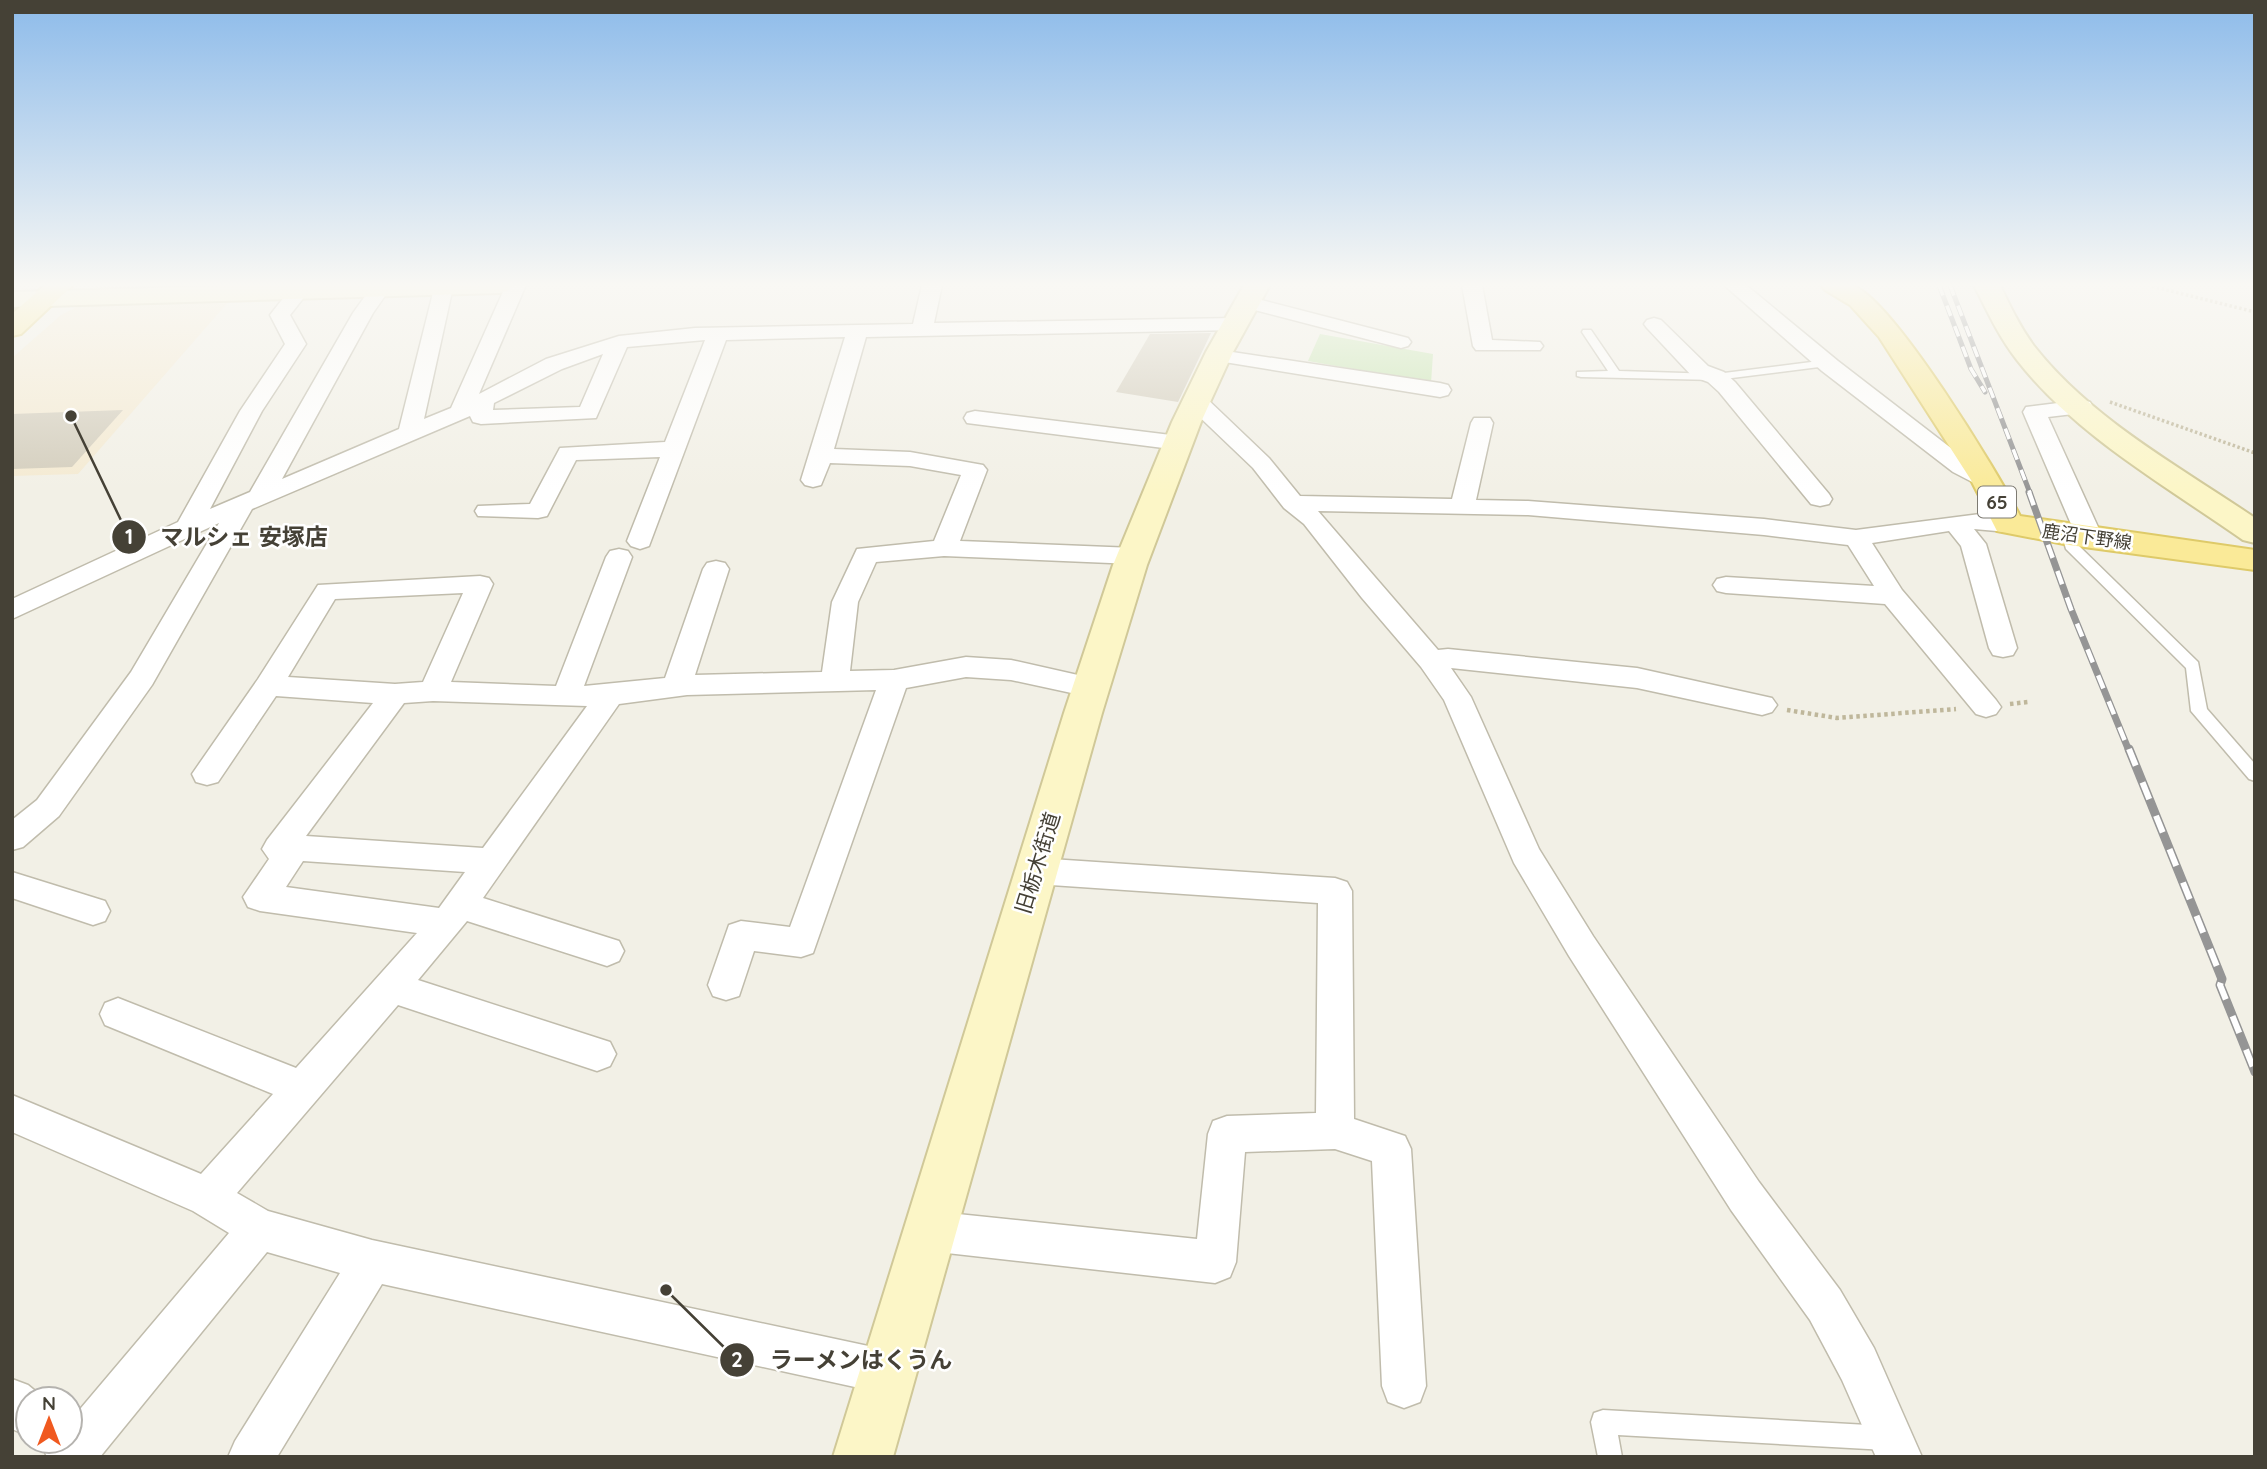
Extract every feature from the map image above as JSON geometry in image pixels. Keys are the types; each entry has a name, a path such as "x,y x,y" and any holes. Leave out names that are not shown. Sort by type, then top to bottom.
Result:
{"main road":[{"name":"65","path":"1903,354 1986,480 2008,523"},
{"name":"鹿沼下野線","path":"2008,523 2080,537 2255,560"}],"street":[{"path":"188,527 254,402 289,354"},
{"path":"12,838 48,808 142,678 339,354"},
{"path":"410,432 428,354"},
{"path":"460,412 486,354"},
{"path":"12,610 188,527 483,402 554,364 584,354"},
{"path":"483,402 481,417 588,413 614,354"},
{"path":"566,696 675,449 711,354"},
{"path":"813,480 851,354"},
{"name":"旧栃木街道","path":"863,1457 1090,687 1134,556 1196,401 1221,354"},
{"path":"1340,354 1440,390"},
{"path":"1683,354 1700,371 1716,377 1821,499"},
{"path":"1816,354 1961,467 1986,480"},
{"path":"2026,354 2032,362 2093,403 2255,533"},
{"path":"1196,401 1261,463 1293,503 1313,519 1371,592 1432,660 1457,697 1525,854 1581,946 1745,1196 1825,1305 1858,1364 1896,1448"},
{"path":"2080,537 2034,412 2093,403"},
{"path":"975,418 1179,443"},
{"path":"1462,507 1482,423"},
{"path":"487,511 538,511 568,453 675,449"},
{"path":"820,456 911,459 975,470 944,548"},
{"path":"1293,503 1541,509 1764,527 1856,538 1955,523 2008,523"},
{"path":"1955,523 1973,544 2003,648"},
{"path":"1856,538 1893,596 1986,706"},
{"path":"835,681 845,601 866,555 944,548 1134,556"},
{"path":"677,686 716,569"},
{"path":"207,774 268,685 327,591 480,584 433,691"},
{"path":"1726,585 1893,596"},
{"path":"1432,660 1448,658 1637,678 1762,705"},
{"path":"268,685 395,694 433,691 610,695 677,686 894,680 967,667 1011,670 1090,687"},
{"path":"726,985 741,935 801,943 894,680"},
{"path":"395,694 278,849 491,861"},
{"path":"207,1197 453,914 610,695"},
{"path":"295,848 260,897 453,914 607,951"},
{"path":"1036,871 1335,891 1335,1132"},
{"path":"12,885 93,911"},
{"path":"391,987 597,1054"},
{"path":"118,1014 302,1087"},
{"path":"12,1113 207,1197 258,1229 372,1261 887,1372"},
{"path":"929,1231 1215,1262 1227,1134 1335,1132 1391,1149 1404,1386"},
{"path":"84,1440 258,1229"},
{"path":"251,1457 372,1261"}],"lane":[{"path":"1602,354 1616,375"},
{"path":"1581,374 1716,377 1827,363"},
{"path":"2080,537 2071,546 2193,666 2199,711 2255,775"},
{"path":"1610,1457 1603,1422 1896,1448"}],"path":[{"path":"2093,403 2255,453"},
{"path":"1762,705 1837,718 2028,702"}],"shaded area":[{"path":"17,354 183,354 78,474 12,476 12,358"}],"green space":[{"path":"1311,354 1433,354 1431,383 1308,361"}],"building":[{"path":"1139,354 1201,354 1178,402 1116,392"},
{"path":"123,410 72,467 12,469 12,414"}],"railway":[{"path":"1965,354 1985,392"},
{"path":"1976,354 2030,493"},
{"path":"2029,492 2071,609 2129,751"},
{"path":"2129,749 2222,979 2220,985 2255,1072"}],"place":[{"name":"マルシェ 安塚店","path":"71,416"},
{"name":"ラーメンはくうん","path":"666,1290"}]}
